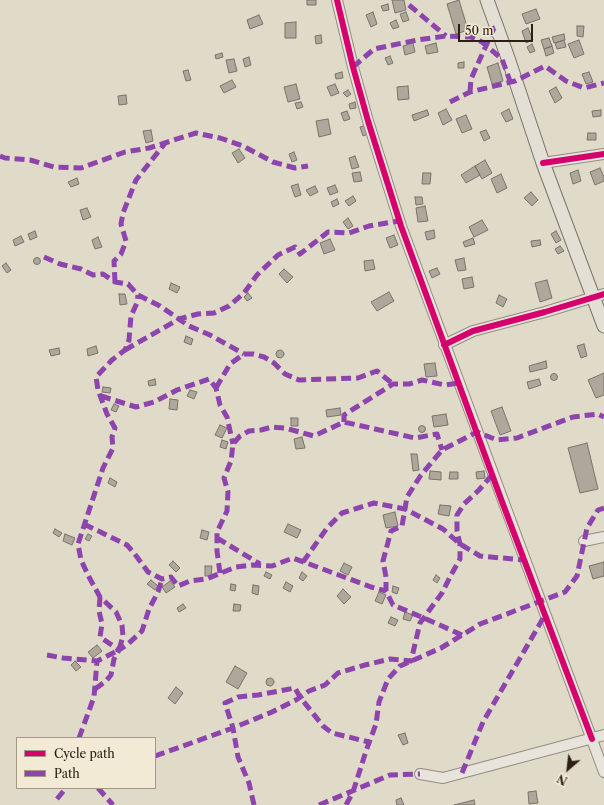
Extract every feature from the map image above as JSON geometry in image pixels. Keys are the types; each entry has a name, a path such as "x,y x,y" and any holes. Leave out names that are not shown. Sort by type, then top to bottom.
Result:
{"main road":[{"path":"487,0 543,163 598,296 604,326"}],"street":[{"path":"337,0 353,67 368,120 401,226 604,772"},
{"path":"543,163 604,154"},
{"path":"444,345 473,331 598,296"},
{"path":"584,541 604,537"},
{"path":"420,774 443,778 604,735"}],"building":[{"path":"307,0 316,0 316,5 307,5"},
{"path":"392,0 404,0 406,10 395,13"},
{"path":"459,0 468,30 456,34 447,4"},
{"path":"388,4 389,10 383,11 381,6"},
{"path":"536,9 540,19 526,24 522,14"},
{"path":"373,12 377,24 371,27 366,15"},
{"path":"406,12 409,20 403,22 400,14"},
{"path":"259,15 263,24 250,29 247,20"},
{"path":"396,20 399,27 393,29 390,23"},
{"path":"296,22 296,38 285,38 285,23"},
{"path":"577,26 584,26 583,37 577,36"},
{"path":"528,28 533,40 526,43 522,31"},
{"path":"564,34 565,40 554,43 552,37"},
{"path":"321,35 322,43 316,44 315,36"},
{"path":"549,38 552,46 544,49 541,40"},
{"path":"564,40 566,47 557,49 555,43"},
{"path":"579,40 584,54 574,58 568,44"},
{"path":"413,43 415,52 405,55 403,46"},
{"path":"436,43 438,52 427,54 425,46"},
{"path":"532,44 535,51 530,53 527,47"},
{"path":"552,46 554,53 546,56 544,49"},
{"path":"222,53 223,57 216,59 215,55"},
{"path":"390,56 393,63 388,65 385,58"},
{"path":"249,57 251,65 245,67 243,59"},
{"path":"234,59 237,71 229,73 226,60"},
{"path":"464,62 464,68 458,68 458,63"},
{"path":"498,63 503,81 492,84 487,67"},
{"path":"188,70 191,80 186,81 183,71"},
{"path":"342,72 343,78 336,79 335,74"},
{"path":"589,72 593,82 586,84 582,74"},
{"path":"232,80 236,87 224,93 220,86"},
{"path":"296,84 300,99 288,102 284,87"},
{"path":"335,84 339,93 331,96 327,87"},
{"path":"408,86 409,99 398,100 397,87"},
{"path":"556,87 562,98 555,103 549,91"},
{"path":"348,90 351,94 347,97 343,93"},
{"path":"126,95 127,104 119,105 118,96"},
{"path":"301,102 303,107 297,109 295,103"},
{"path":"355,102 356,108 350,109 349,104"},
{"path":"446,109 452,120 443,125 438,113"},
{"path":"509,109 513,119 506,122 501,113"},
{"path":"427,110 429,115 414,121 412,115"},
{"path":"601,110 601,116 593,117 592,111"},
{"path":"347,111 350,119 344,121 341,113"},
{"path":"466,115 472,129 462,133 456,119"},
{"path":"328,119 331,134 319,137 316,121"},
{"path":"367,125 370,133 363,136 360,127"},
{"path":"151,130 153,141 146,143 143,131"},
{"path":"486,130 490,138 484,141 480,132"},
{"path":"588,133 596,133 596,140 587,140"},
{"path":"239,149 245,158 238,163 232,153"},
{"path":"294,152 297,160 292,162 289,154"},
{"path":"355,156 359,167 352,169 349,158"},
{"path":"485,160 492,173 482,179 475,166"},
{"path":"475,166 480,175 466,183 461,175"},
{"path":"600,168 604,181 595,185 590,172"},
{"path":"578,170 581,181 573,184 570,173"},
{"path":"360,172 362,181 354,182 352,173"},
{"path":"423,173 431,173 430,184 422,184"},
{"path":"501,174 507,188 497,193 491,179"},
{"path":"77,178 79,184 71,187 68,182"},
{"path":"298,184 301,195 295,197 291,186"},
{"path":"335,185 338,192 330,195 327,188"},
{"path":"315,186 318,192 310,196 306,190"},
{"path":"531,192 538,200 532,206 524,198"},
{"path":"353,196 356,201 349,206 345,201"},
{"path":"415,197 422,197 423,204 416,205"},
{"path":"337,199 339,204 333,207 331,202"},
{"path":"425,206 428,221 418,222 416,208"},
{"path":"87,208 91,217 83,220 80,210"},
{"path":"348,218 353,226 348,229 343,222"},
{"path":"482,220 488,230 474,237 469,227"},
{"path":"434,230 435,238 427,240 425,232"},
{"path":"35,231 37,237 30,240 28,234"},
{"path":"556,231 561,240 556,243 551,234"},
{"path":"394,235 398,245 390,248 386,238"},
{"path":"21,236 24,242 15,246 13,240"},
{"path":"98,237 102,247 95,249 92,240"},
{"path":"473,238 475,244 465,247 463,242"},
{"path":"330,239 335,250 324,254 320,243"},
{"path":"540,240 541,245 532,247 531,241"},
{"path":"560,246 564,251 558,254 555,249"},
{"path":"37,257 40,258 40,264 37,265 34,264 33,261 34,258"},
{"path":"464,258 466,270 458,271 455,260"},
{"path":"373,260 375,269 365,271 364,261"},
{"path":"6,263 11,270 7,273 2,266"},
{"path":"437,268 440,274 432,278 429,271"},
{"path":"284,269 293,277 287,283 279,274"},
{"path":"472,277 474,287 464,289 462,279"},
{"path":"547,280 552,298 540,302 535,283"},
{"path":"171,283 180,287 177,293 169,289"},
{"path":"389,292 394,301 377,311 371,302"},
{"path":"248,293 252,298 247,301 244,297"},
{"path":"119,294 125,294 127,304 120,305"},
{"path":"499,295 507,299 503,307 496,303"},
{"path":"186,336 193,339 191,345 184,342"},
{"path":"584,344 587,356 581,358 577,346"},
{"path":"96,346 98,353 88,356 87,349"},
{"path":"59,348 60,354 51,356 49,350"},
{"path":"278,350 282,350 284,354 282,358 278,358 276,356 276,352"},
{"path":"546,361 547,368 530,372 529,366"},
{"path":"435,363 437,376 426,377 424,364"},
{"path":"554,373 557,374 557,380 554,381 551,380 550,377 551,374"},
{"path":"604,373 604,395 596,398 588,380"},
{"path":"155,379 156,385 149,386 148,381"},
{"path":"539,379 541,385 529,389 527,382"},
{"path":"103,387 111,388 110,393 102,392"},
{"path":"190,390 197,392 194,399 187,396"},
{"path":"170,399 178,400 177,410 169,409"},
{"path":"114,404 119,406 116,412 111,410"},
{"path":"502,407 511,431 500,435 491,411"},
{"path":"340,408 341,415 327,417 326,410"},
{"path":"446,414 448,425 434,427 432,416"},
{"path":"291,418 298,418 298,426 291,426"},
{"path":"220,425 227,428 222,438 215,435"},
{"path":"422,425 425,426 425,432 422,433 419,432 418,429 419,426"},
{"path":"302,437 305,448 296,449 294,439"},
{"path":"222,440 228,442 226,449 220,447"},
{"path":"587,443 598,489 580,493 568,448"},
{"path":"411,454 417,454 419,470 413,471"},
{"path":"430,471 441,472 441,480 429,479"},
{"path":"484,471 485,478 477,479 476,472"},
{"path":"450,472 458,472 458,479 449,479"},
{"path":"110,478 117,482 115,487 108,483"},
{"path":"440,505 451,506 449,516 438,514"},
{"path":"395,512 398,526 386,528 383,515"},
{"path":"288,524 301,530 297,538 284,532"},
{"path":"55,529 62,533 59,537 53,533"},
{"path":"202,530 209,532 207,540 200,538"},
{"path":"65,534 75,538 72,545 63,541"},
{"path":"88,534 92,536 89,541 85,539"},
{"path":"173,561 180,568 176,572 169,565"},
{"path":"604,562 604,576 593,579 589,566"},
{"path":"344,563 352,567 348,575 340,571"},
{"path":"205,566 212,566 211,576 205,576"},
{"path":"266,572 272,575 270,579 264,576"},
{"path":"302,572 307,576 303,581 299,578"},
{"path":"436,575 440,578 437,583 433,580"},
{"path":"151,580 158,586 155,590 147,584"},
{"path":"170,581 175,587 166,593 162,587"},
{"path":"286,582 293,586 290,592 283,588"},
{"path":"231,584 236,585 235,591 230,590"},
{"path":"253,585 259,586 258,595 252,593"},
{"path":"393,586 399,588 397,594 392,592"},
{"path":"343,589 351,597 344,604 337,596"},
{"path":"379,592 386,595 382,604 375,601"},
{"path":"183,604 186,608 179,612 177,608"},
{"path":"234,604 241,605 240,611 233,611"},
{"path":"405,612 413,615 410,621 403,619"},
{"path":"391,617 398,620 395,626 388,623"},
{"path":"97,645 102,651 93,658 88,652"},
{"path":"75,661 81,667 76,671 71,665"},
{"path":"235,666 247,673 238,689 226,682"},
{"path":"268,678 272,678 274,682 272,686 268,686 266,684 266,680"},
{"path":"176,687 183,693 175,704 168,698"},
{"path":"405,733 408,743 403,745 398,735"},
{"path":"536,791 538,803 529,804 528,792"},
{"path":"401,798 404,805 397,805 396,800"},
{"path":"474,800 475,805 454,805"}],"marked path":[{"path":"409,5 446,36"},
{"path":"470,92 471,79 494,28 497,27"},
{"path":"353,67 374,49 417,40 446,36 471,37 482,42 502,59 510,81"},
{"path":"450,102 470,92 515,81 545,66 566,81 584,88 604,83"},
{"path":"0,156 5,158 30,160 54,167 81,168 125,152 149,148 196,133 220,138 243,146 273,162 295,168 308,166"},
{"path":"115,282 114,261 121,254 126,241 121,224 123,213 136,180 166,142"},
{"path":"125,350 179,319 198,314 214,313 229,306 244,293 257,275 278,255 295,247 300,254 328,232 349,233 369,226 399,221"},
{"path":"44,257 60,264 81,269 93,275 103,274 115,282 128,284 138,295 160,306 189,326 210,335 244,354"},
{"path":"79,737 94,697 97,661 119,650 123,636 122,625 116,612 100,597 89,577 81,560 78,544 103,468 113,448 112,437 115,428 107,414 98,390 96,377 112,360 125,350 129,340 131,316 137,303 138,295"},
{"path":"216,388 230,364 244,354 253,354 264,357 274,363 285,374 299,380 358,378 377,371 393,384"},
{"path":"101,396 136,407 154,402 177,390 209,379 216,388 220,405 227,417 233,444"},
{"path":"344,422 344,415 393,384 409,384 422,380 445,385 458,383"},
{"path":"462,635 393,605 386,591 386,577 383,561 391,531 402,526 407,497 421,475 442,450 477,432 497,440 517,438 573,417 598,414 604,417"},
{"path":"220,573 217,551 217,532 227,511 228,492 224,478 231,461 233,444 240,436 249,431 272,427 285,428 314,436 344,422 415,438 437,434 442,450"},
{"path":"156,756 233,728 272,712 296,700 309,691 325,685 338,673 390,659 411,661 420,623 442,593 460,559 457,515 464,504 492,475"},
{"path":"303,562 327,528 342,513 374,503 405,509 443,529 460,544 480,556 524,560"},
{"path":"346,805 353,792 376,724 379,702 388,679 400,666 441,648 480,624 565,592 577,576 587,528 598,510 604,508"},
{"path":"84,524 127,545 148,572 162,579 171,577 178,586 190,581 206,579 236,567 253,565 272,566 293,558 371,587 386,591"},
{"path":"217,538 260,564"},
{"path":"95,689 106,681 111,675 114,659 119,650 142,631 149,609 158,592 162,579"},
{"path":"100,597 99,611 102,624 100,637 119,650"},
{"path":"462,773 483,722 545,615"},
{"path":"47,655 97,661"},
{"path":"254,805 249,783 238,757 233,728 225,703 238,697 295,688 300,697 323,726 332,733 369,742"},
{"path":"319,805 390,775 420,774"},
{"path":"57,799 65,789"},
{"path":"99,789 113,805"}],"cycle path":[{"path":"337,0 368,121 401,226 501,499 592,739"},
{"path":"543,163 604,154"},
{"path":"444,345 473,331 545,312 604,294"}]}
